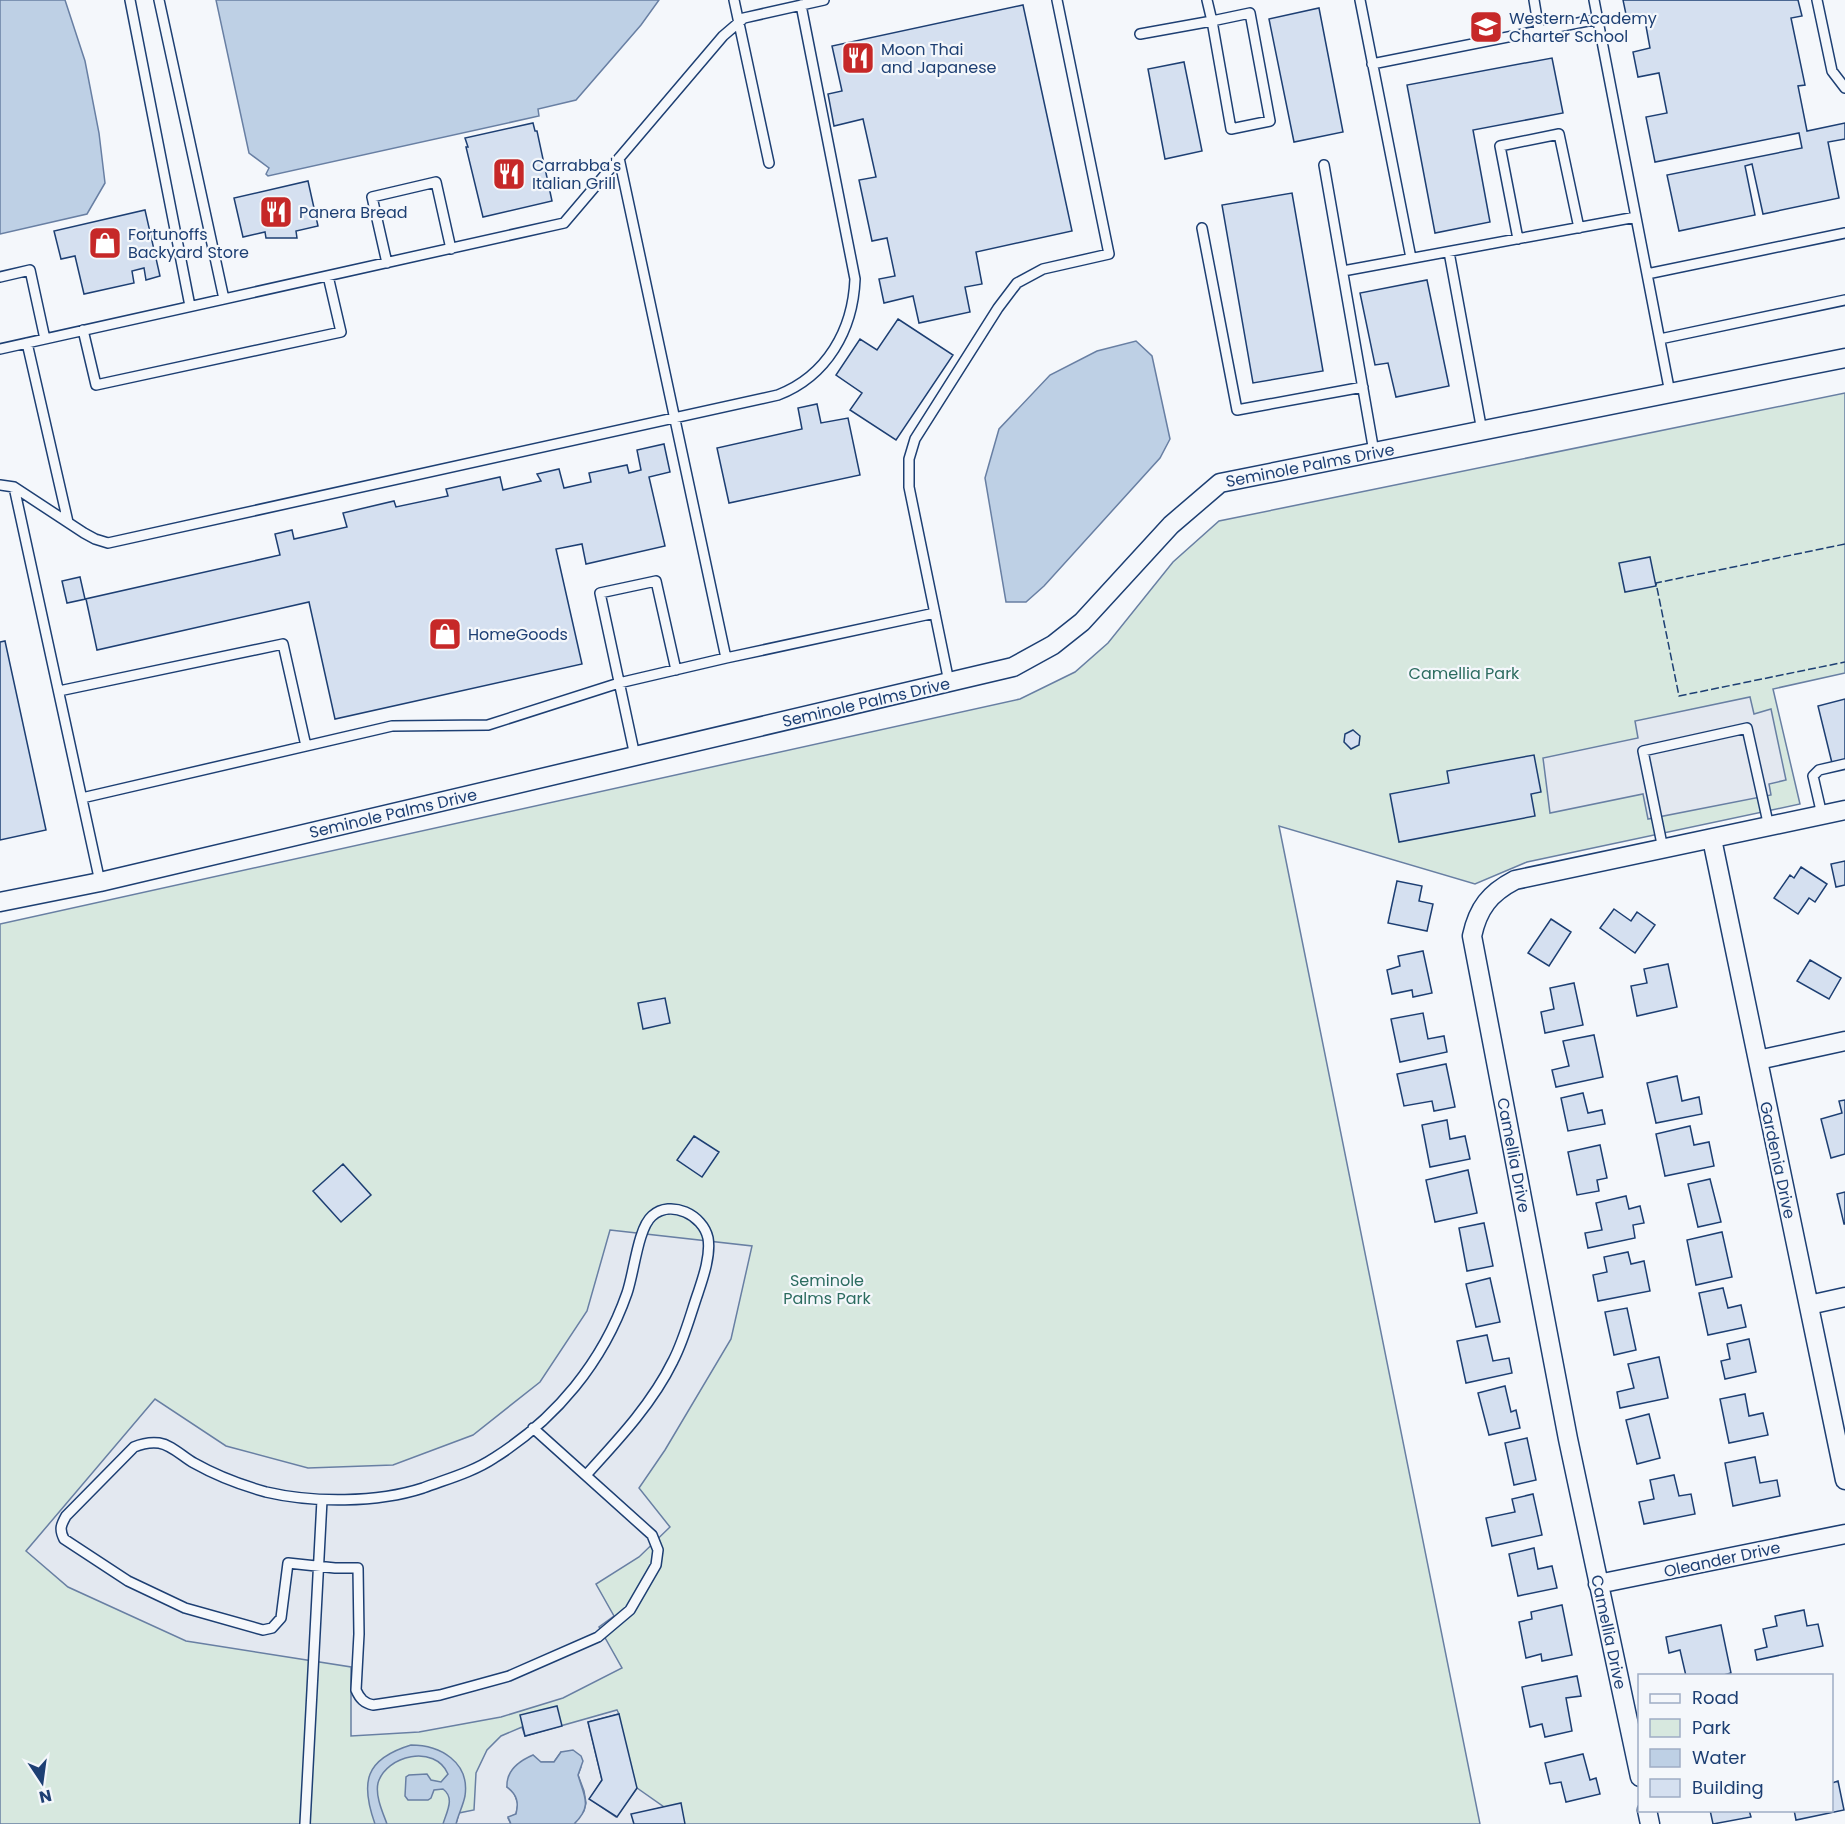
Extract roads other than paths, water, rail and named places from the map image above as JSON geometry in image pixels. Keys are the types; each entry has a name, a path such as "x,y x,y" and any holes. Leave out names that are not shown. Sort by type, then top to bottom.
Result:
{"street":[{"name":"Seminole Palms Drive","path":"0,902 100,882 1013,667 1053,645 1083,622 1171,525 1220,483 1845,358"},
{"name":"Camellia Drive","path":"1638,1768 1568,1439 1472,936 1475,922 1490,896 1515,880 1845,810"},
{"name":"Gardenia Drive","path":"1712,839 1845,1480"},
{"path":"1758,1060 1845,1041"},
{"path":"1809,1305 1845,1297"},
{"name":"Oleander Drive","path":"1598,1584 1845,1534"}],"lane":[{"path":"130,0 190,306"},
{"path":"159,0 224,299"},
{"path":"734,0 769,163"},
{"path":"0,349 564,223 738,21 824,0"},
{"path":"949,682 909,487 909,459 915,439 998,308 1017,283 1043,269 1109,254 1057,0"},
{"path":"1140,34 1212,21 1250,13 1270,121 1231,129 1212,21 1207,0"},
{"path":"1360,0 1411,258"},
{"path":"1534,0 1539,30"},
{"path":"1594,0 1670,393"},
{"path":"1817,0 1832,71 1845,88"},
{"path":"0,484 14,487 95,539 108,543 778,395 796,388 810,378 832,351 847,325 854,299 855,279 801,5"},
{"path":"1372,64 1598,19"},
{"path":"1518,239 1500,146 1559,134 1579,228"},
{"path":"619,158 726,658"},
{"path":"1324,165 1374,452"},
{"path":"387,263 372,197 436,182 451,249"},
{"path":"1343,271 1636,217"},
{"path":"1202,228 1237,410 1363,387"},
{"path":"1647,274 1845,233"},
{"path":"1449,252 1482,431"},
{"path":"0,277 30,270 45,339"},
{"path":"83,330 96,385 341,332 328,276"},
{"path":"1660,339 1845,300"},
{"path":"27,343 68,522"},
{"path":"14,487 100,882"},
{"path":"635,756 600,593 656,581 676,670"},
{"path":"82,798 392,726 488,725 619,683 935,613"},
{"path":"59,691 283,644 306,746"},
{"path":"1664,849 1642,751 1747,728 1769,827"},
{"path":"1822,815 1813,777 1818,771 1845,764"},
{"path":"534,1428 652,1535 658,1551 656,1565 630,1610 598,1637 508,1676 440,1695 373,1705 359,1698 356,1690 359,1634 358,1568 288,1563 280,1618 272,1628 263,1630 185,1608 128,1581 64,1539 60,1532 61,1524 66,1516 125,1455 134,1447 142,1444 159,1443 228,1480 267,1492 322,1500 372,1498 429,1486 460,1475 494,1458 558,1407 600,1354 627,1293 640,1237 649,1218 666,1209 688,1212 704,1227 708,1240 701,1285 686,1330 673,1361 652,1395 618,1440 586,1475"},
{"path":"305,1824 322,1500"}],"water":[{"path":"0,0 65,0 85,61 99,133 105,183 87,214 0,234"},
{"path":"216,0 659,0 641,25 576,100 538,109 539,116 268,176 266,174 269,168 249,153"},
{"path":"1136,341 1152,356 1170,439 1160,458 1044,586 1026,602 1006,602 985,478 999,429 1050,375 1097,351"},
{"path":"411,1745 442,1752 458,1765 463,1774 465,1796 456,1824 443,1824 448,1810 449,1796 443,1789 434,1790 428,1800 408,1800 405,1796 406,1777 409,1775 427,1774 431,1780 441,1782 448,1774 442,1765 422,1756 400,1760 383,1773 378,1783 378,1793 387,1824 375,1824 368,1796 370,1774 375,1765 384,1757"},
{"path":"573,1750 581,1756 583,1761 578,1775 585,1806 580,1818 574,1824 511,1824 508,1817 516,1814 517,1802 507,1787 507,1781 514,1767 533,1755 541,1762 554,1762 561,1752"}],"place":[{"name":"Western Academy Charter School","path":"1486,27"},
{"name":"Moon Thai and Japanese","path":"858,58"},
{"name":"Carrabba's Italian Grill","path":"509,174"},
{"name":"Panera Bread","path":"276,212"},
{"name":"Fortunoffs Backyard Store","path":"105,243"},
{"name":"HomeGoods","path":"445,634"}],"park label":[{"name":"Camellia Park","path":"1464,673"},
{"name":"Seminole Palms Park","path":"827,1289"}]}
